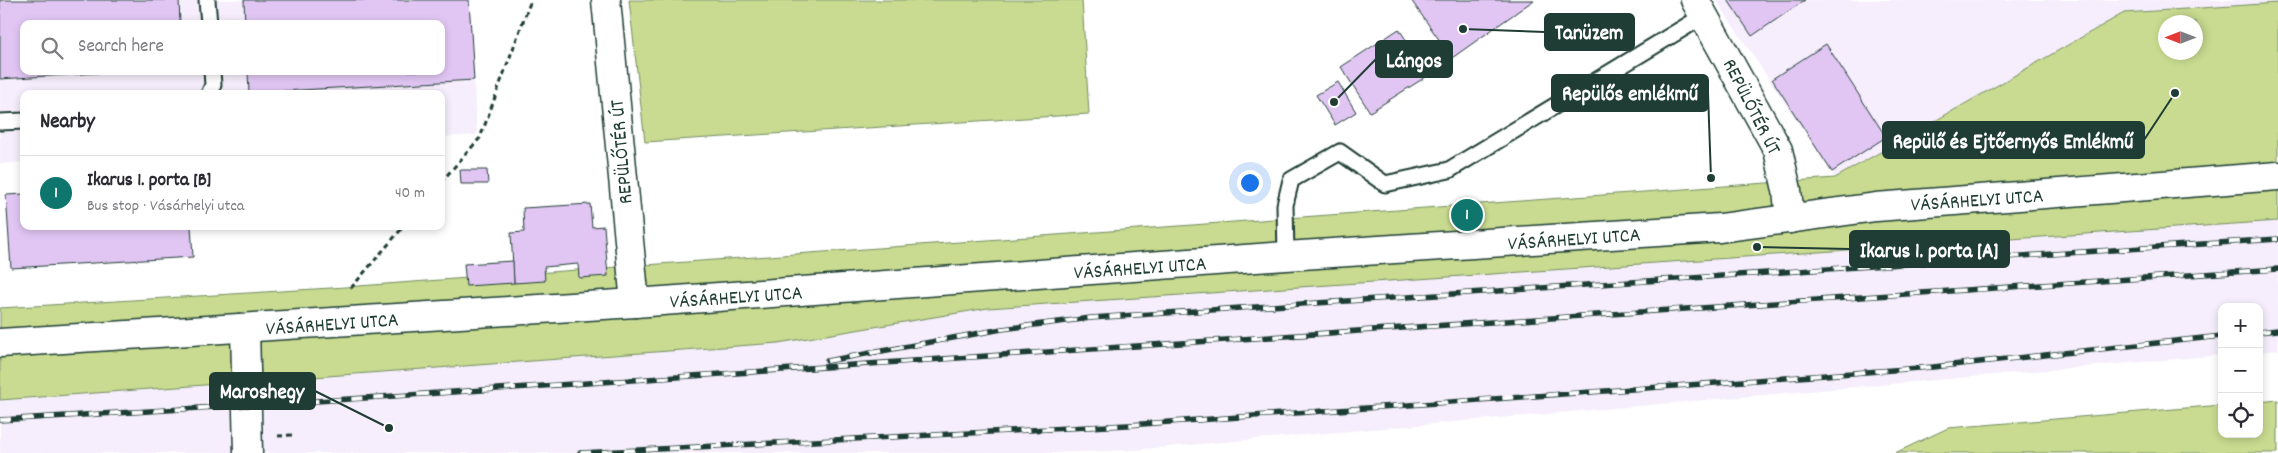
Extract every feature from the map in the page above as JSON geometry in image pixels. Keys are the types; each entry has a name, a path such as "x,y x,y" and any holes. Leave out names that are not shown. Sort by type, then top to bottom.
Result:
{"street":[{"name":"REPÜLŐTÉR ÚT","path":"606,0 635,303"},
{"name":"REPÜLŐTÉR ÚT","path":"1700,7 1778,150 1787,190 1790,219"},
{"name":"VÁSÁRHELYI UTCA","path":"0,343 635,303 1286,256 1720,228 1876,207 2278,176"},
{"path":"245,328 248,453"}],"lane":[{"path":"207,0 209,20"},
{"path":"1286,256 1285,205 1291,180 1296,176 1340,152 1386,184 1449,170 1700,7"},
{"path":"211,90 213,85 212,75"},
{"path":"0,122 20,121"}],"path":[{"path":"445,177 480,138 531,0"},
{"path":"346,294 401,230"}],"shaded area":[{"path":"0,0 469,0 477,135 445,137 445,90 20,90 20,162 0,164"},
{"path":"1716,0 2278,0 2278,3 2124,13 1835,178"},
{"path":"2278,221 2278,350 2263,352 2263,303 2218,303 2218,355 1133,450 1056,453 0,453 0,400 778,343 988,308"}],"green space":[{"path":"629,0 1082,0 1089,114 645,142"},
{"path":"2278,3 2278,221 988,308 778,343 0,400 0,308 331,288 1835,178 2124,13"},
{"path":"2278,400 2278,453 1895,453 1948,428 2218,405 2218,438 2263,438 2263,402"}],"building":[{"path":"0,0 179,0 180,20 20,20 20,75 64,75 0,79"},
{"path":"244,0 469,0 474,80 301,90 249,90 248,75 445,75 445,20 245,20"},
{"path":"1411,0 1534,0 1452,58"},
{"path":"1728,0 1805,0 1752,36"},
{"path":"1399,29 1429,75 1370,112 1341,67"},
{"path":"1826,44 1886,137 1832,172 1772,79"},
{"path":"1338,82 1356,112 1335,125 1316,95"},
{"path":"460,170 487,170 488,184 461,184"},
{"path":"20,194 20,230 191,230 193,257 11,268 6,195"},
{"path":"590,204 592,227 604,226 608,276 579,278 578,264 544,267 545,281 514,283 511,233 524,232 523,208"},
{"path":"513,261 514,283 466,286 464,264"}],"railway":[{"path":"827,361 1002,329 1091,318 2278,239"},
{"path":"0,420 350,399 2278,269"},
{"path":"2263,332 2278,330"},
{"path":"580,453 1128,425 1933,367 2218,336"}],"place":[{"name":"Tanüzem","path":"1463,29"},
{"name":"Repülő és Ejtőernyős Emlékmű","path":"2175,93"},
{"name":"Lángos","path":"1334,102"},
{"name":"Repülős emlékmű","path":"1711,178"},
{"name":"Ikarus 1. porta [B]","path":"1467,215"},
{"name":"Ikarus 1. porta [A]","path":"1757,247"},
{"name":"Maroshegy","path":"389,428"}]}
